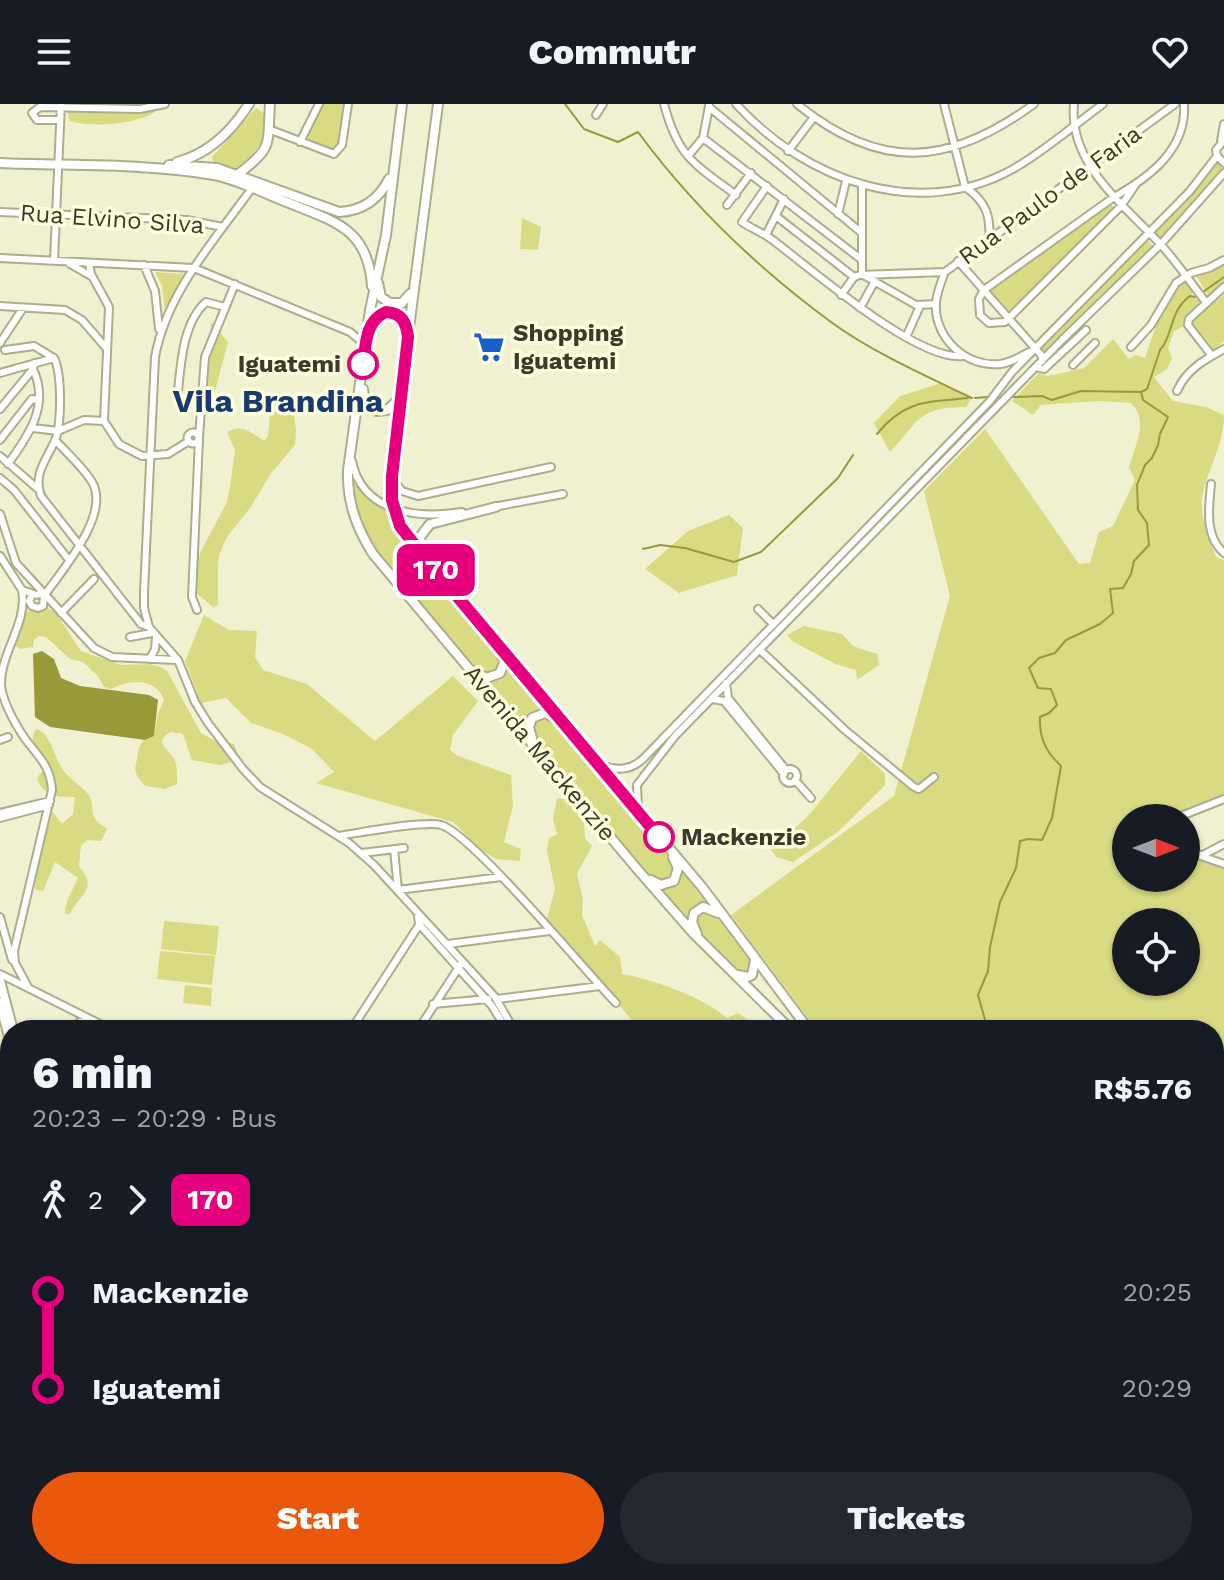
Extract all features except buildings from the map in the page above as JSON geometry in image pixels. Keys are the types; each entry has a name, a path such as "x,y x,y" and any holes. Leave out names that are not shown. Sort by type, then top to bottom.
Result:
{"main road":[{"path":"204,170 207,154 249,104"},
{"path":"402,104 378,288 381,297 390,303 402,303 408,299 414,282"},
{"path":"392,476 438,104"},
{"path":"233,177 250,166 264,151 271,130 268,106"},
{"path":"164,165 203,152 220,140"},
{"path":"0,161 164,165 233,177 351,232 366,253 371,278 370,310"},
{"path":"58,163 204,170"},
{"path":"250,166 251,185"},
{"path":"251,185 342,212 359,208 377,197 393,171"},
{"path":"337,223 343,220 342,212"},
{"path":"386,235 367,331 363,364 364,398 371,409 382,411 393,407 401,390"},
{"path":"367,331 381,314 393,313 405,322 408,337"},
{"name":"Avenida Mackenzie","path":"363,364 351,445 348,493 362,537 638,870 708,947 781,1020"},
{"name":"Avenida Mackenzie","path":"392,476 392,500 400,526 702,887 801,1020"},
{"path":"425,558 420,537 430,524 496,507"},
{"path":"469,668 487,678 500,673 504,663 497,643"},
{"path":"539,750 529,732 532,718 545,713 562,723"},
{"path":"638,870 656,883 674,881 678,868 666,845"},
{"path":"708,947 695,929 694,913 703,907 725,918"},
{"path":"734,973 743,977 752,975 756,966 754,958"},
{"path":"0,981 10,1020"}],"street":[{"path":"59,120 37,120 32,113 36,108 60,106 140,109 165,104"},
{"path":"300,142 319,104"},
{"path":"271,130 330,154 338,152 342,145 348,104"},
{"path":"596,115 603,104"},
{"path":"664,104 673,137 688,156 736,195"},
{"path":"736,104 756,126 788,151 846,181 916,193 965,187 1013,168 1103,104"},
{"path":"797,104 848,139 879,149 917,152 955,147 994,131 1034,104"},
{"path":"944,104 965,187 989,212 989,240"},
{"path":"1074,104 1073,126 1090,165 1121,206 1160,245 1205,301"},
{"name":"Rua Paulo de Faria","path":"936,304 945,272 958,261 1175,104"},
{"path":"1136,184 1121,206 1008,319 995,324 980,315 979,299 984,290 1159,165 1176,145 1183,123 1184,104"},
{"path":"54,260 60,106"},
{"path":"688,156 703,138 709,106 862,233"},
{"path":"788,151 814,117"},
{"path":"595,762 614,769 636,765 1190,191 1217,156 1224,124"},
{"path":"703,138 862,260"},
{"path":"1217,156 1224,163"},
{"path":"727,205 751,173"},
{"path":"639,812 636,794 641,778 675,736 1011,392 1160,245 1224,173"},
{"path":"838,214 846,181"},
{"path":"152,659 155,635 144,608 155,357 160,333 166,314 194,268 251,185"},
{"path":"767,186 742,222 766,235 860,308 939,353 992,364 1021,363 1044,369 1086,330"},
{"path":"841,295 858,276 862,260 862,186"},
{"path":"766,235 784,199"},
{"name":"Rua Elvino Silva","path":"0,212 187,220 223,227"},
{"path":"776,216 858,276 875,281 920,306 936,304 937,321 943,334 963,356"},
{"path":"0,258 194,268 350,332 366,345"},
{"path":"1131,347 1151,325 1169,291 1185,276 1224,260"},
{"path":"65,261 94,279"},
{"path":"958,261 1042,356 1037,368"},
{"path":"93,263 94,279 109,307 104,421 119,444 134,453 150,456 168,454 199,438"},
{"path":"144,265 155,291 160,333"},
{"path":"858,276 945,272"},
{"path":"860,308 875,281"},
{"path":"197,610 192,597 202,369 235,284"},
{"path":"1212,356 1188,325 1189,319 1205,301 1224,287"},
{"path":"177,399 182,356 193,320 206,302 225,307"},
{"path":"0,306 65,310 82,320 107,349"},
{"path":"907,335 920,306"},
{"path":"23,308 7,332 2,347 34,346 46,351 54,358 59,378 58,431 41,467 38,489"},
{"path":"157,311 166,314"},
{"path":"95,336 109,330"},
{"path":"350,332 367,331"},
{"path":"1073,343 1084,355"},
{"path":"1073,365 1095,343"},
{"path":"1177,391 1190,371 1224,349"},
{"path":"1009,362 1034,350"},
{"path":"0,373 54,358"},
{"path":"8,464 33,428 39,383 34,366"},
{"path":"0,409 34,366"},
{"path":"0,440 32,399 38,400"},
{"path":"33,428 58,431 88,419 104,421"},
{"path":"961,431 968,438"},
{"path":"43,606 43,595 94,519 98,501 91,480 55,440"},
{"path":"351,445 354,472 365,491 399,511 427,515 496,507 563,494"},
{"path":"0,456 38,489 141,624 178,660 195,702 243,769 260,787 362,853 461,964 496,998 508,1020"},
{"path":"392,476 402,491 418,496 551,467"},
{"path":"0,478 14,490 69,560"},
{"path":"1211,484 1208,511 1210,530 1224,553"},
{"path":"0,514 16,563 43,595 102,653 112,657 178,660"},
{"path":"0,556 29,605"},
{"path":"61,613 94,579"},
{"path":"22,590 43,595"},
{"path":"28,987 15,963 14,951 49,803 51,778 39,754 21,734 0,682 3,665 22,615 34,594"},
{"path":"29,605 53,605"},
{"path":"129,608 144,608"},
{"path":"758,609 772,623"},
{"path":"130,637 155,635"},
{"path":"760,650 845,730 914,787 919,789 934,777"},
{"path":"726,673 726,699 785,772 787,782 795,780 811,798"},
{"path":"712,699 726,699"},
{"path":"0,740 8,737"},
{"path":"1200,808 1224,799"},
{"path":"0,816 49,803"},
{"path":"338,836 436,823 454,830 616,1003"},
{"path":"1201,856 1224,844"},
{"path":"362,853 404,848"},
{"path":"394,849 398,890"},
{"path":"1201,856 1224,864"},
{"path":"398,890 501,877"},
{"path":"0,917 14,970 12,978"},
{"path":"420,919 448,944 500,1020"},
{"path":"357,1020 420,919"},
{"path":"2,926 17,935"},
{"path":"448,944 549,931"},
{"path":"424,1020 461,964"},
{"path":"0,974 91,1020"},
{"path":"433,1004 600,986"},
{"path":"72,1009 75,1020"}],"green space":[{"path":"65,104 162,104 156,111 134,120 91,124 70,121"},
{"path":"324,104 343,104 339,142 330,150 306,139"},
{"path":"256,108 264,113 266,121 263,137 255,151 236,168 213,163 212,157"},
{"path":"1217,162 1224,171 1159,239 1153,234"},
{"path":"1110,203 1114,208 1009,314 989,291"},
{"path":"522,218 541,227 538,250 520,249"},
{"path":"1146,238 1154,247 1045,354 1040,349"},
{"path":"1224,264 1224,282 1208,295 1195,274"},
{"path":"155,272 184,274 165,310 162,286"},
{"path":"1185,281 1194,290 1191,296 1201,302 1185,326 1174,331 1168,348 1172,358 1167,369 1154,377 1173,401 1206,407 1224,415 1222,434 1204,489 1202,506 1204,523 1216,557 1224,560 1224,796 1200,806 1112,804 1112,892 1200,892 1200,861 1224,866 1224,1020 810,1020 731,915 894,796 950,596 924,491 985,429 1079,564 1090,563 1099,532 1113,526 1135,480 1129,467 1139,434 1136,410 1131,403 1098,401 1041,405 1033,415 1012,401 1039,373 1048,376 1084,368 1113,339 1129,359 1135,355 1145,358 1170,297"},
{"path":"1224,295 1224,341 1213,350 1190,321"},
{"path":"217,321 221,334 228,342 214,395 211,400 205,400 211,324"},
{"path":"941,383 972,398 966,407 938,410 920,418 890,452 874,423 900,396"},
{"path":"279,392 287,396 293,408 295,445 272,472 250,508 227,537 219,555 218,604 214,608 194,591 194,575 199,555 227,502 235,450 227,432 243,429 264,441 268,436 272,394"},
{"path":"352,472 390,513 500,653 502,658 498,671 487,674 479,671 367,540 351,495"},
{"path":"729,515 743,528 737,575 679,593 645,569 688,531"},
{"path":"45,606 56,613 81,651 121,665 149,664 167,671 201,733 213,740 234,744 240,760 220,765 192,760 183,734 170,732 162,742 176,763 177,784 165,789 145,786 135,769 139,748 143,741 154,736 164,700 155,687 141,682 111,689 104,687 98,676 83,662 70,659 46,637 39,636 34,640 33,647 20,649 15,645 19,623 26,613"},
{"path":"204,615 229,630 257,631 255,657 263,670 307,684 375,741 453,676 478,701 453,735 450,750 458,756 511,775 513,806 504,842 521,849 520,861 496,859 480,849 453,822 316,783 334,772 312,749 283,734 251,723 226,698 201,703 185,661"},
{"path":"804,626 842,634 853,646 877,654 879,665 857,680 856,670 835,664 792,641 787,635"},
{"path":"506,658 548,707 530,713 525,729 484,681 492,680"},
{"path":"537,716 553,718 558,722 673,861 674,871 670,878 653,879 576,792 533,736 531,731"},
{"path":"36,729 49,740 66,773 88,794 94,817 107,829 101,841 87,840 81,846 79,866 85,874 87,887 70,914 65,914 66,904 78,878 55,862 43,891 36,890 31,884 51,809 62,824 73,814 75,797 52,795 40,784 37,778 43,770 33,745"},
{"path":"861,751 885,774 885,785 839,831 793,862 776,857 771,850 809,815"},
{"path":"557,798 564,799 584,821 585,838 592,846 577,874 583,899 582,915 595,946 600,940 620,957 622,974 678,990 706,1003 727,1018 738,1013 748,1020 632,1020 547,919 555,889 547,851 549,838 557,834 553,819"},
{"path":"680,865 710,904 701,905 690,924 657,888 665,886"},
{"path":"703,909 725,924 736,939 752,962 749,973 725,960 703,935 694,920"},
{"path":"164,921 219,926 216,955 161,949"},
{"path":"160,951 215,956 212,985 157,979"},
{"path":"185,985 212,988 211,1006 183,1003"}],"shaded area":[{"path":"42,651 54,659 61,678 80,686 149,695 158,700 154,736 145,740 50,727 35,717 33,654"}],"waterway":[{"path":"565,104 584,129 618,142 638,132 680,185 727,234 778,280 846,333 972,398"},
{"path":"1203,292 1224,277"},
{"path":"985,1020 978,995 988,971 1000,902 1016,868 1020,841 1042,840 1052,818 1061,766 1044,744 1040,725 1040,717 1057,705 1051,689 1038,688 1029,668 1039,658 1055,653 1066,640 1100,624 1113,613 1110,589 1123,588 1134,561 1149,545 1147,523 1138,510 1137,485 1158,445 1168,417 1143,400 1141,392 1147,389 1178,309 1190,296 1196,297"},
{"path":"1013,397 1042,396 1052,400 1081,391 1141,392"},
{"path":"975,398 987,397"},
{"path":"877,434 907,409 929,402 968,398"},
{"path":"643,549 660,545 685,548 734,562 761,552 838,478 853,455"}],"bus line":[{"name":"170","path":"363,364 367,331 381,314 395,313 405,322 408,337 391,488 400,526 659,837"}],"place":[{"name":"Shopping Iguatemi","path":"489,347"},
{"name":"Iguatemi","path":"363,364"},
{"name":"Mackenzie","path":"659,837"}],"district":[{"name":"Vila Brandina","path":"278,401"}]}
